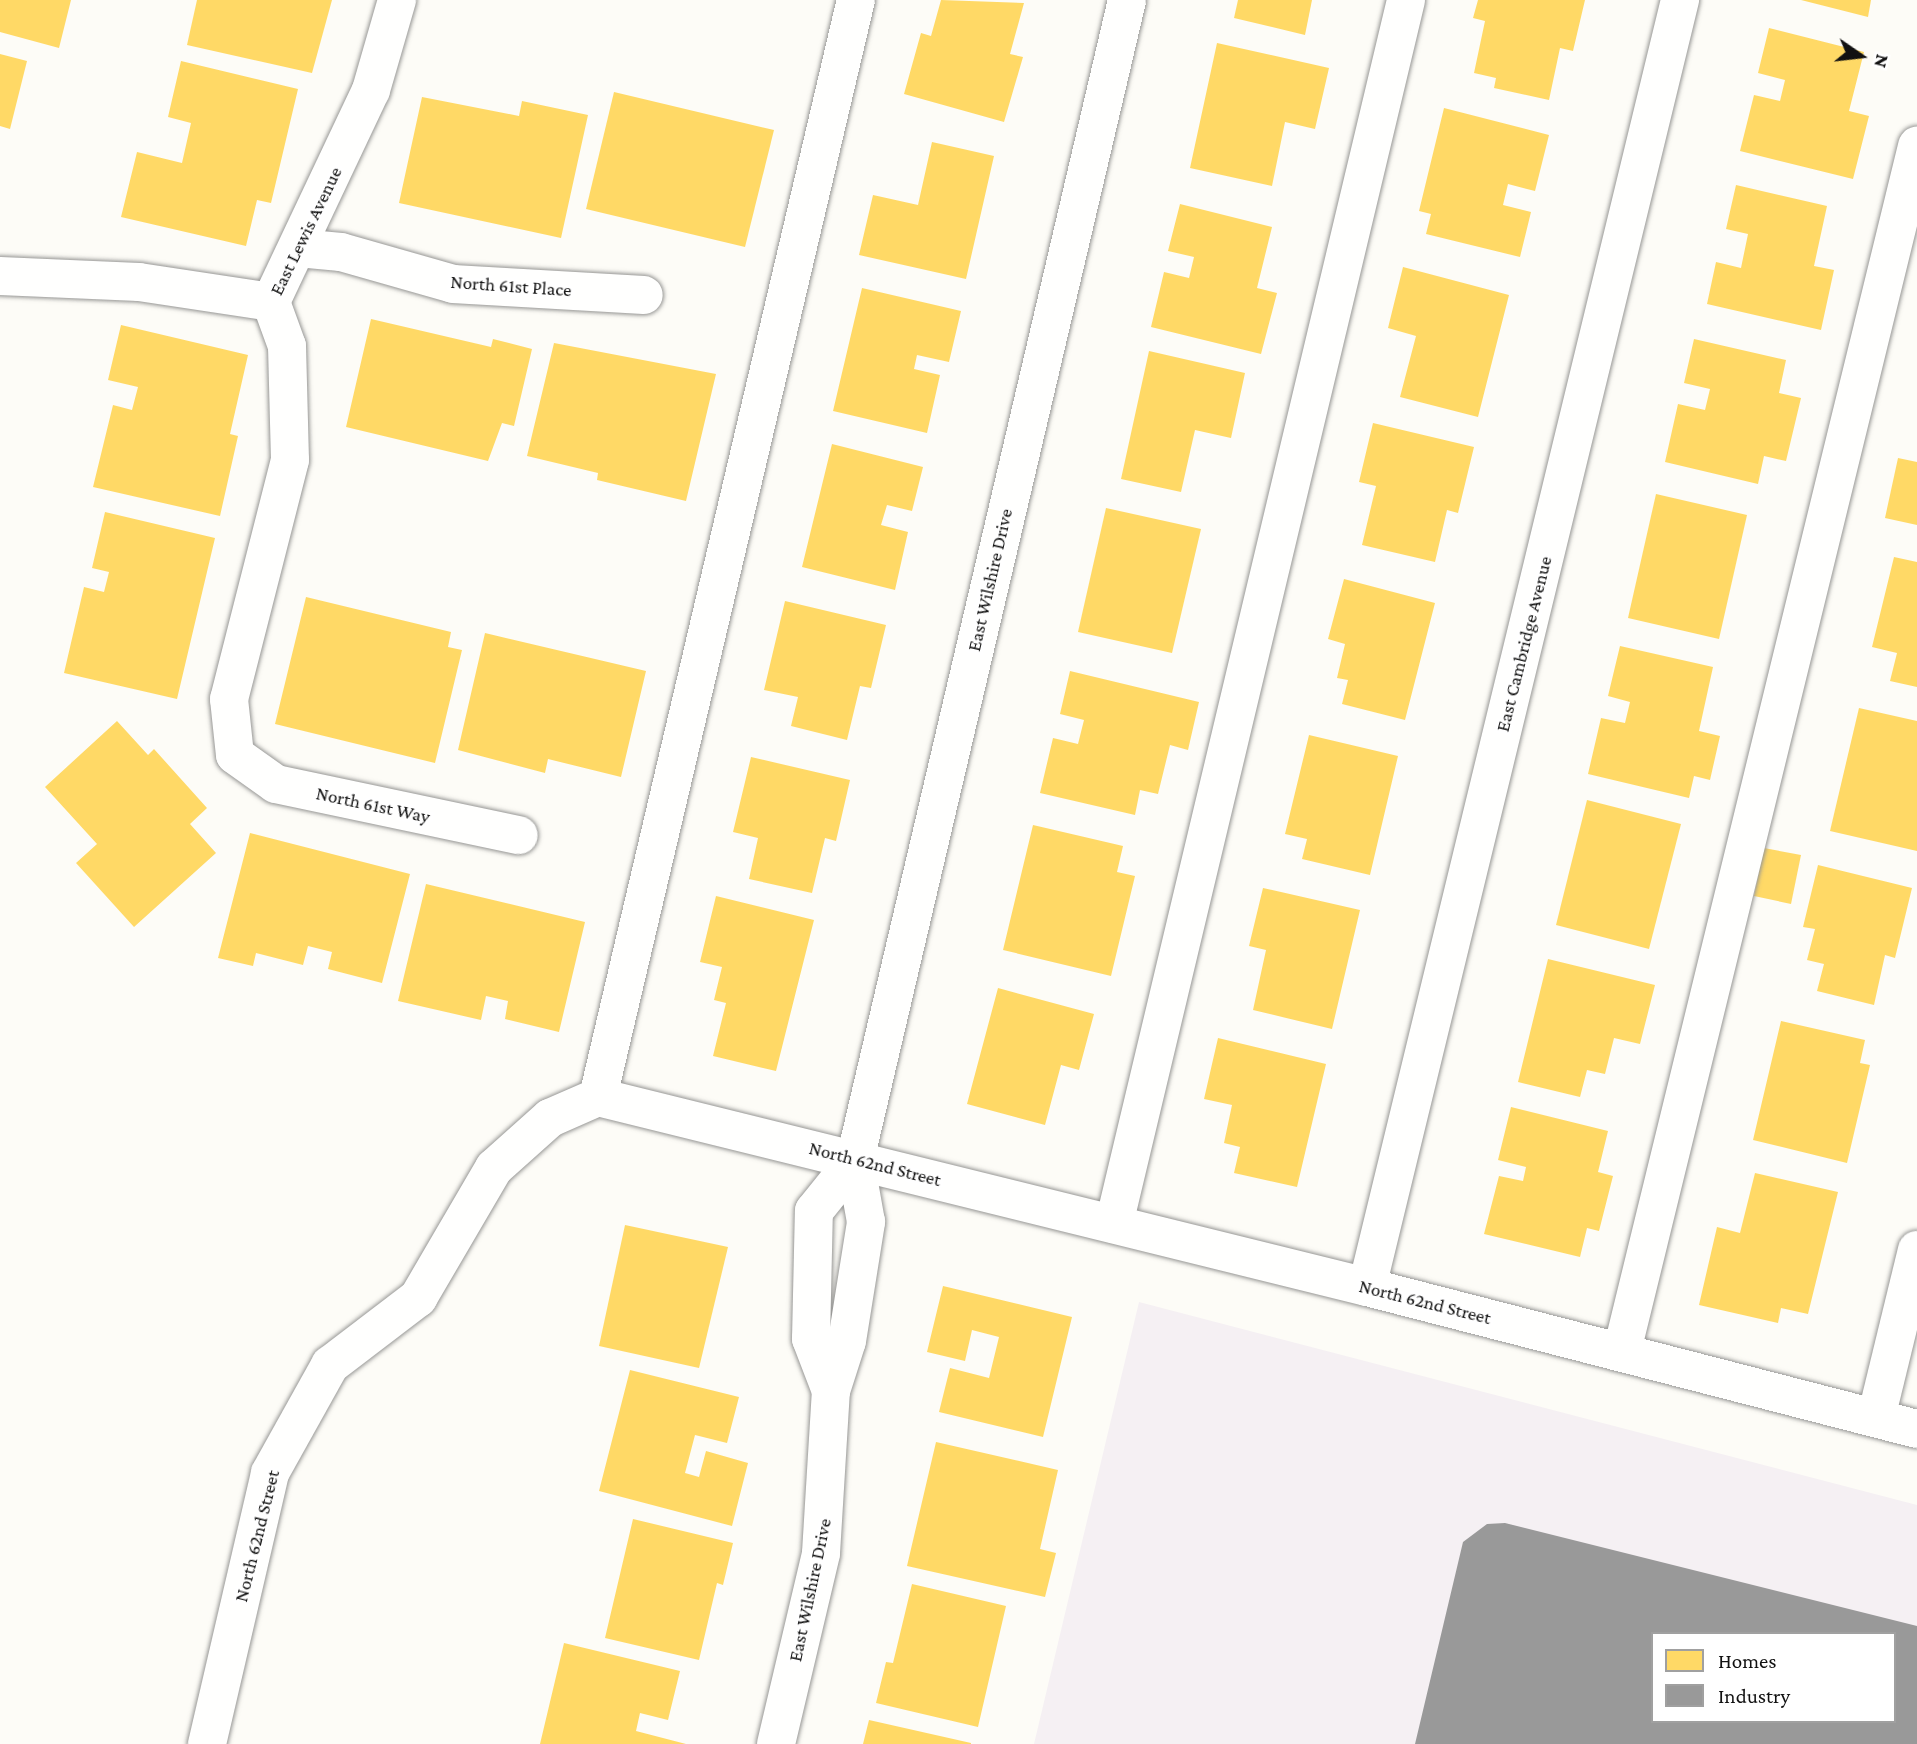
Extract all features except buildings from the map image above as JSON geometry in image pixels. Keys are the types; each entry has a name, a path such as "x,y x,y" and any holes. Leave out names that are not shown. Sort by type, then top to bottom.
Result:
{"street":[{"name":"East Lewis Avenue","path":"235,755 229,699 290,460 287,346 271,302 371,90 397,0"},
{"path":"598,1097 856,0"},
{"name":"East Wilshire Drive","path":"776,1744 821,1553 831,1391 847,1341 866,1222 855,1160 1127,0"},
{"path":"1114,1224 1406,0"},
{"name":"East Cambridge Avenue","path":"1367,1287 1680,0"},
{"path":"1622,1352 1917,146"},
{"name":"North 61st Place","path":"298,248 341,252 453,284 644,295"},
{"path":"0,276 139,282 271,302"},
{"name":"North 61st Way","path":"235,755 276,784 519,835"},
{"name":"North 62nd Street","path":"207,1744 270,1474 330,1366 418,1298 494,1168 550,1118 598,1097 1367,1287 1917,1429"},
{"name":"East Wilshire Drive","path":"831,1391 811,1339 814,1211 855,1160"},
{"path":"1875,1418 1917,1251"}],"shaded area":[{"path":"1139,1302 1917,1505 1917,1744 1034,1744"}]}
